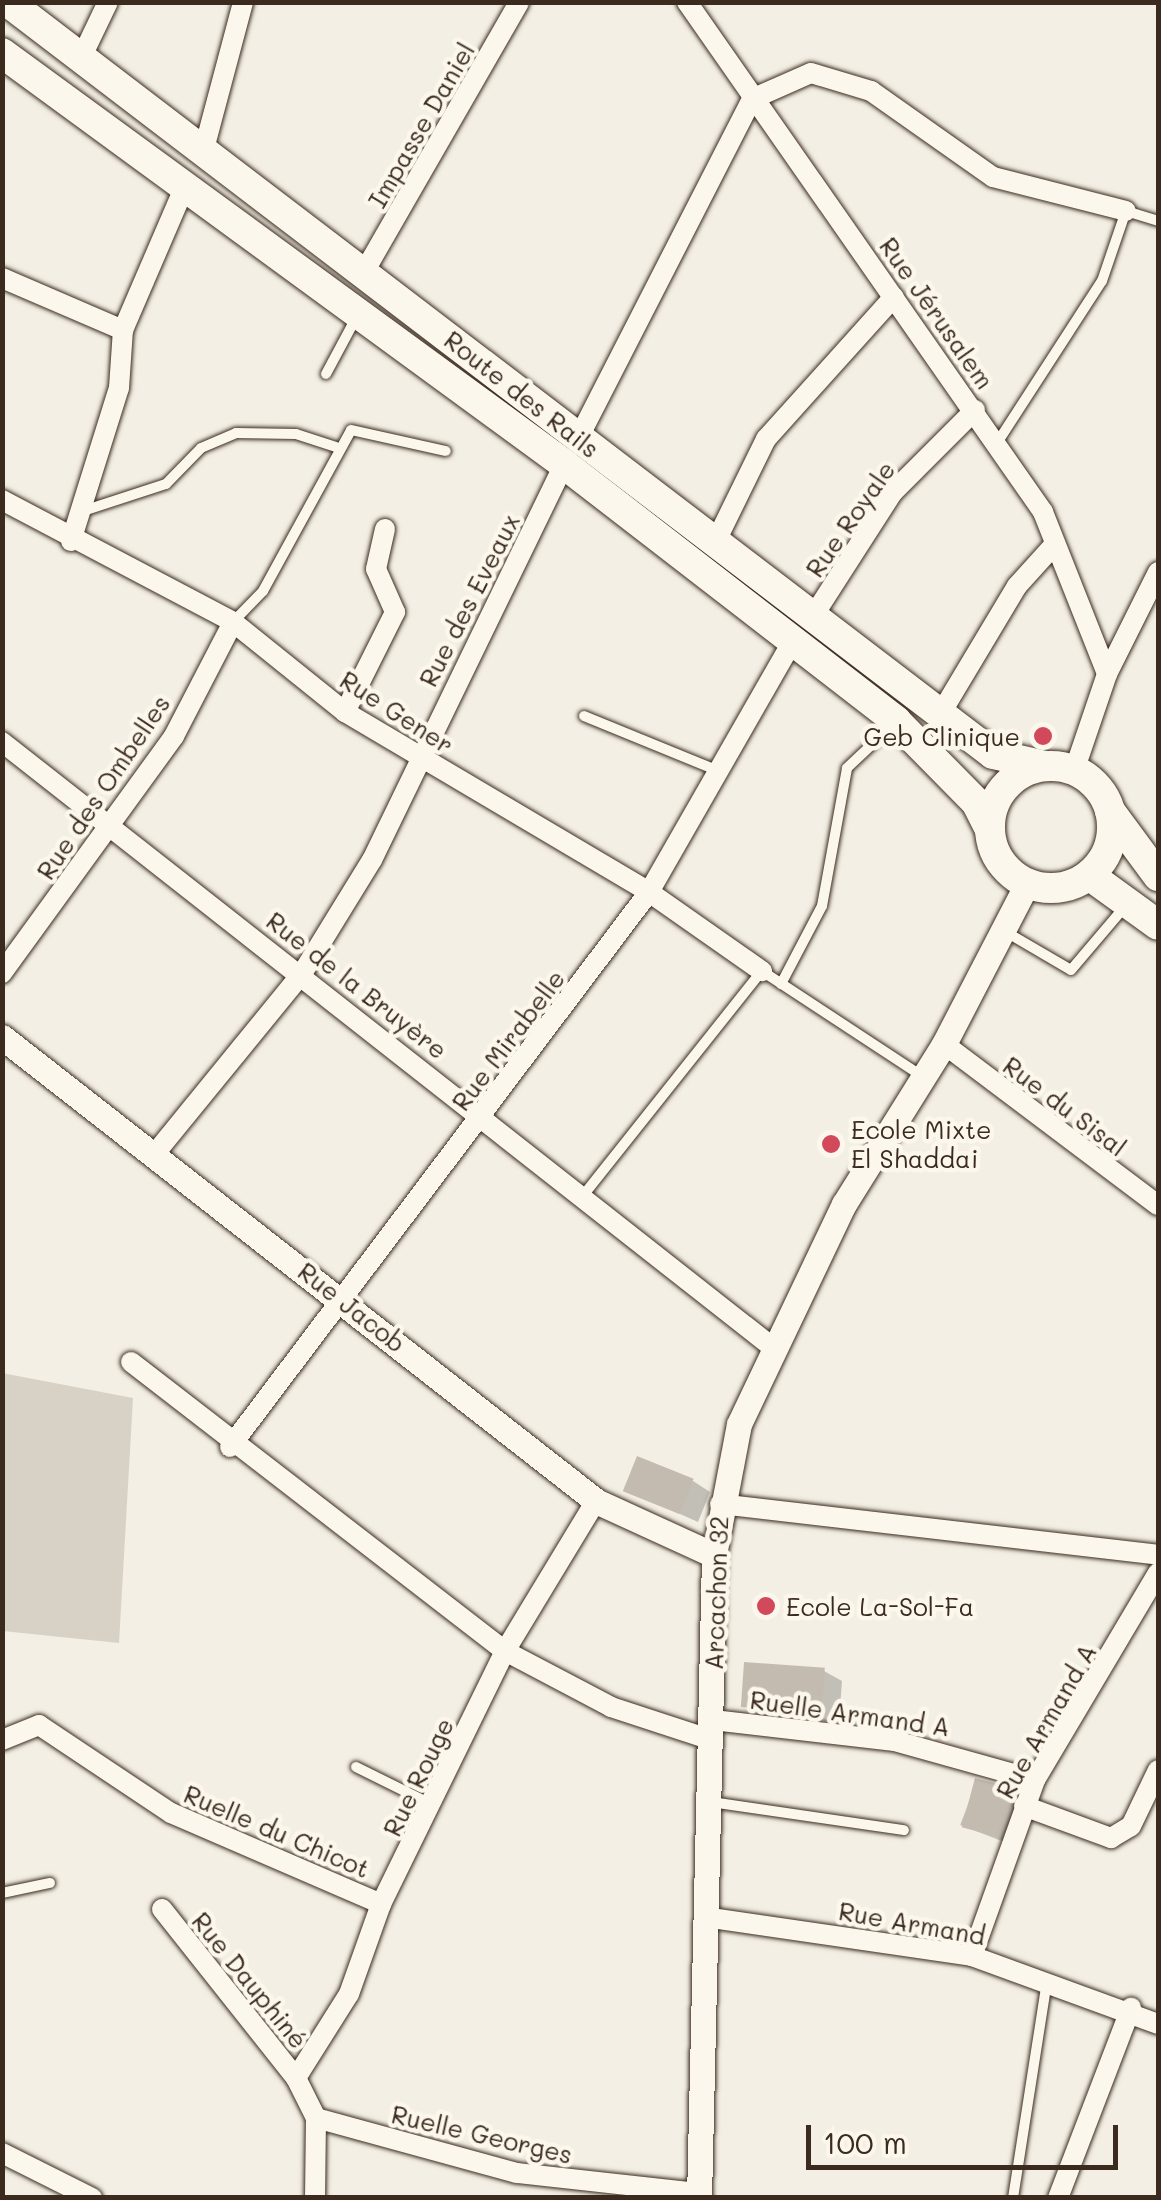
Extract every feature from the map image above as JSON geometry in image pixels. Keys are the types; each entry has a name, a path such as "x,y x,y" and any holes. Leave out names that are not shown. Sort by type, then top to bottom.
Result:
{"main road":[{"name":"Route des Rails","path":"8,2 84,52 714,542 976,802 989,828"},
{"name":"Route des Rails","path":"2,54 186,184 564,464 802,629 940,713 992,754 1059,768"},
{"path":"1104,797 1109,847 1089,875 1059,888 1027,884 1000,862 989,828 999,794 1059,768 1104,797 1122,838 1158,876"},
{"path":"1089,875 1158,925"}],"street":[{"path":"84,52 108,2"},
{"path":"204,148 243,2"},
{"name":"Impasse Daniel","path":"364,272 519,2"},
{"name":"Rue Jérusalem","path":"686,2 997,443 1056,544 1107,674"},
{"path":"579,437 752,98 811,72 871,91 993,177 1126,211"},
{"path":"71,541 119,388 123,330 186,184"},
{"path":"2,278 123,330"},
{"path":"714,542 766,439 894,297"},
{"name":"Rue Royale","path":"802,629 893,492 975,410"},
{"name":"Rue des Eveaux","path":"154,1156 303,972 372,860 417,759 564,464"},
{"name":"Rue Gener","path":"2,500 71,541 234,622 345,712 417,759 650,892 762,971"},
{"path":"345,712 395,612 376,569 385,530"},
{"path":"940,713 1017,586 1056,544"},
{"path":"1059,768 1158,572"},
{"name":"Rue des Ombelles","path":"2,973 174,736 234,622"},
{"name":"Rue Mirabelle","path":"230,1447 650,892 714,769 802,629"},
{"name":"Rue de la Bruyère","path":"2,742 303,972 771,1346"},
{"name":"Arcachon 32","path":"699,2195 714,1555 720,1504 771,1346 922,1076 944,1044 1027,884"},
{"name":"Rue Jacob","path":"2,1037 341,1297 596,1502 714,1555"},
{"name":"Rue du Sisal","path":"944,1044 1158,1206"},
{"path":"130,1362 230,1447 506,1651 611,1707 712,1730"},
{"name":"Rue Rouge","path":"296,2078 349,1994 382,1904 435,1806 506,1651 596,1502"},
{"path":"720,1504 1158,1556"},
{"name":"Rue Armand A","path":"972,1956 1035,1780 1158,1573"},
{"name":"Ruelle du Chicot","path":"2,1740 38,1725 170,1813 382,1904"},
{"name":"Ruelle Armand A","path":"712,1730 894,1741 1035,1780"},
{"path":"1024,1806 1111,1838 1130,1826 1158,1770"},
{"name":"Rue Dauphiné","path":"162,1910 296,2078 316,2118 315,2198"},
{"name":"Rue Armand","path":"705,1917 972,1956 1131,2008 1158,2024"},
{"path":"1058,2198 1072,2140 1131,2008"},
{"name":"Ruelle Georges","path":"316,2118 518,2173 699,2195"},
{"path":"2,2153 84,2196"}],"lane":[{"path":"997,443 1102,282 1126,211 1158,221"},
{"path":"326,374 358,314"},
{"path":"234,622 263,591 336,447 363,426 446,451"},
{"path":"83,511 166,484 202,448 236,433 296,434 336,447"},
{"path":"584,716 714,769"},
{"path":"781,984 822,906 847,768 896,721"},
{"path":"1005,932 1070,970 1128,903"},
{"path":"582,1197 762,971"},
{"name":"Rue Gener","path":"762,971 922,1076"},
{"path":"356,1767 435,1806"},
{"path":"710,1802 904,1830"},
{"path":"2,1893 50,1883"},
{"path":"1013,2198 1047,1980"}],"shaded area":[{"path":"2,1373 133,1398 119,1643 3,1631"}],"building":[{"path":"637,1456 694,1479 679,1514 623,1491"},
{"path":"744,1662 825,1668 822,1713 741,1707"},
{"path":"975,1778 1016,1789 1002,1838 962,1827"}],"place":[{"name":"Geb Clinique","path":"1043,736"},
{"name":"Ecole Mixte El Shaddai","path":"831,1144"},
{"name":"Ecole La-Sol-Fa","path":"766,1606"}]}
